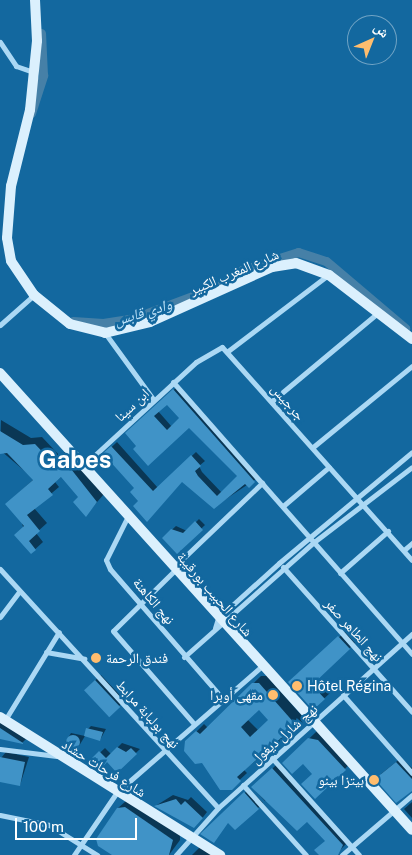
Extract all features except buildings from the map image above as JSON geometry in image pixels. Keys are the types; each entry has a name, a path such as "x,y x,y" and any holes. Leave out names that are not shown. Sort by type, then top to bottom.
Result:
{"street":[{"name":"شارع المغرب الكبير","path":"35,0 30,110 11,186 7,238 11,261 34,295 70,324 105,333 150,322 284,263 311,267 328,275 380,312 412,339"},
{"path":"0,42 16,66 33,72"},
{"path":"228,351 328,275"},
{"path":"0,325 34,295"},
{"path":"272,401 380,312"},
{"path":"105,333 154,399"},
{"name":"ابن سينا","path":"84,465 196,362 214,348 228,351"},
{"name":"جرجيس","path":"228,351 363,502 412,560"},
{"path":"312,447 412,366"},
{"name":"شارع الحبيب بورقيبة","path":"2,379 129,513 219,624 412,830"},
{"path":"173,382 412,654"},
{"path":"219,624 279,563 412,452"},
{"path":"283,506 330,467"},
{"path":"184,656 314,542 363,502 412,467"},
{"path":"194,724 114,636 117,623 262,483"},
{"name":"نهج الكاهنة","path":"129,513 106,560 110,569 141,601 184,656 224,700"},
{"path":"340,573 388,531"},
{"path":"404,550 412,543"},
{"name":"نهج الطاهر صفر","path":"279,563 412,712"},
{"name":"نهج بولبابة مرابط","path":"0,569 218,808"},
{"path":"0,617 20,592"},
{"path":"2,719 59,632"},
{"name":"نهج شارل ديغول","path":"176,855 189,837 218,808 272,758 314,724 343,695 412,634"},
{"path":"46,652 84,659"},
{"path":"74,855 117,792 164,748 224,700 261,667"},
{"path":"343,695 412,773"},
{"name":"شارع فرحات حشاد","path":"2,719 220,855"},
{"path":"0,749 60,756"},
{"path":"272,758 359,855"},
{"path":"243,785 306,855"},
{"path":"342,855 396,812 412,795"},
{"path":"0,814 48,825 97,855"}],"waterway":[{"name":"وادي قابس","path":"31,113 43,75 41,33"},
{"name":"وادي قابس","path":"73,321 103,323 134,318 219,286 242,270 298,252 326,261 405,328"}],"place":[{"name":"فندق الرحمة","path":"96,658"},
{"name":"Hôtel Régina","path":"297,686"},
{"name":"مقهى أوبرا","path":"273,695"},
{"name":"بيتزا بينو","path":"374,780"}],"district":[{"name":"Gabes","path":"75,460"}]}
